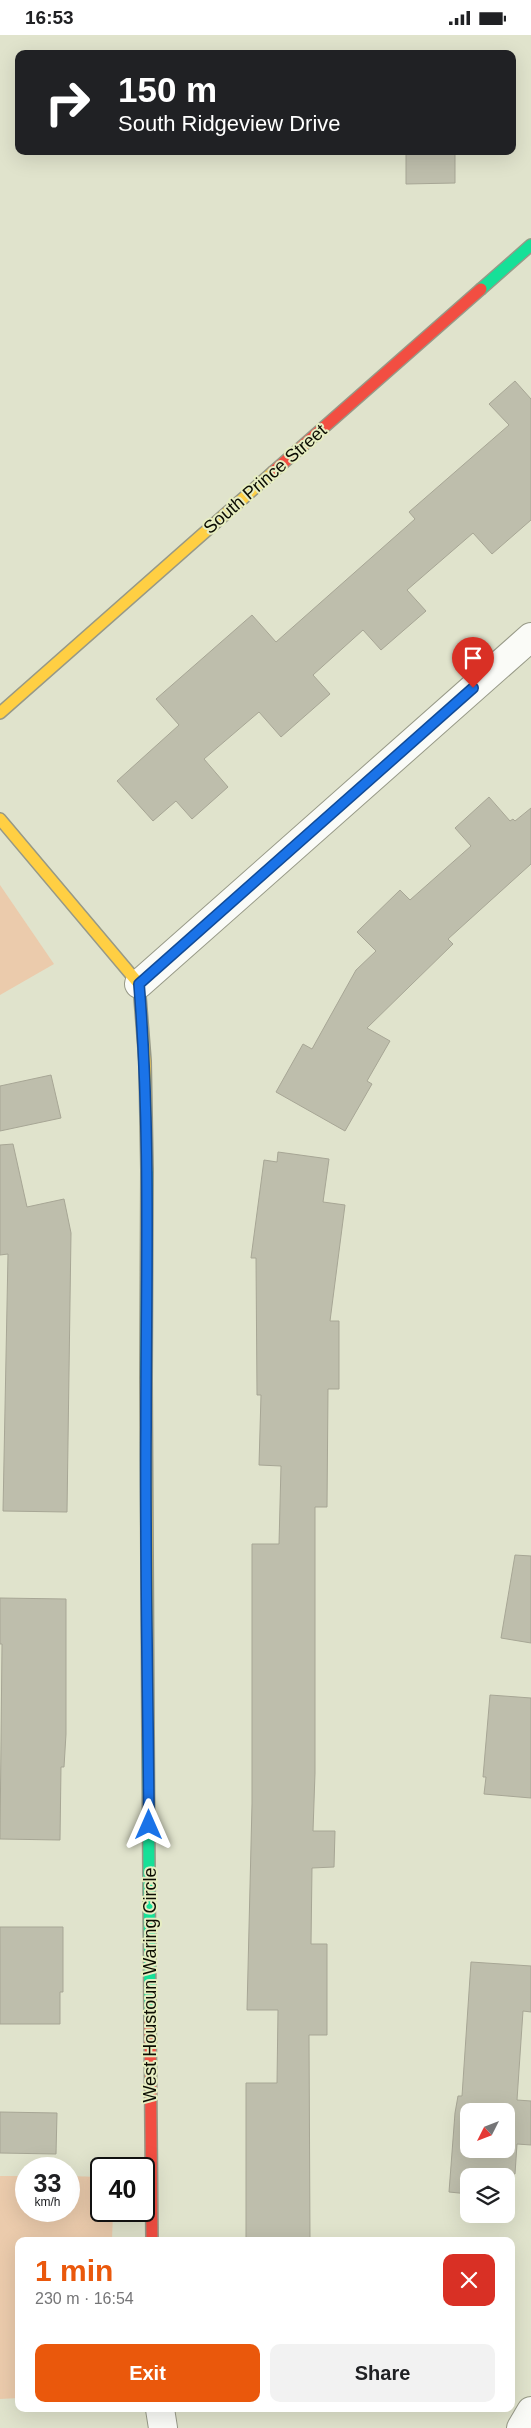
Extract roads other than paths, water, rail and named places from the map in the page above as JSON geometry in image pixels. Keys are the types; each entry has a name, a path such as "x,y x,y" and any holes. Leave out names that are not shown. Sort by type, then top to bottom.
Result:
{"street":[{"name":"South Prince Street","path":"0,713 531,245"},
{"path":"0,819 139,984 531,637"},
{"name":"West Houstoun Waring Circle","path":"139,984 145,1061 148,1217 146,1428 152,2237"},
{"path":"520,2428 531,2411"},
{"path":"160,2412 163,2428"}]}
